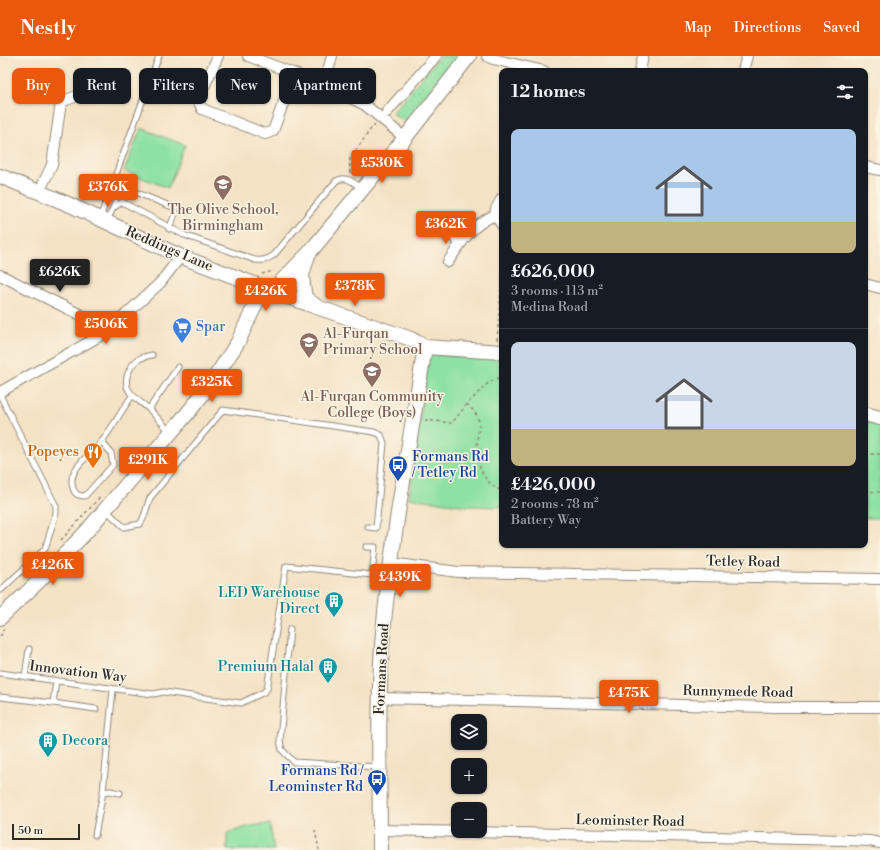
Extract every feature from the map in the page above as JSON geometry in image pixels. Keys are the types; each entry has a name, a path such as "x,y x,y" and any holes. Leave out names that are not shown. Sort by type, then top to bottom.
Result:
{"street":[{"path":"218,56 198,100 202,109 265,134 273,132 283,104"},
{"path":"248,56 279,68"},
{"path":"329,68 332,56"},
{"path":"385,115 436,56"},
{"path":"2,624 39,581 106,510 171,433 212,382 238,342 268,289 309,253 405,138 469,56"},
{"path":"487,56 493,59 531,68"},
{"path":"641,68 643,56"},
{"path":"744,68 747,56"},
{"path":"39,192 52,165 61,104"},
{"path":"363,104 385,115 405,138"},
{"path":"868,167 880,170"},
{"name":"Reddings Lane","path":"0,176 68,204 182,257 316,307 411,339 425,347 499,352"},
{"path":"499,204 495,215 499,221"},
{"path":"448,262 465,236 481,221 495,215"},
{"path":"444,229 461,242"},
{"path":"309,253 302,278 306,298 316,307"},
{"path":"0,392 108,332 160,283 177,261 182,257"},
{"path":"0,276 91,320 108,332"},
{"path":"868,285 880,288"},
{"name":"Formans Road","path":"380,850 379,698 383,632 391,563 425,347"},
{"path":"868,415 880,418"},
{"name":"Tetley Road","path":"391,563 458,572 880,579"},
{"name":"Runnymede Road","path":"379,698 774,707 880,707"},
{"name":"Leominster Road","path":"380,830 846,840 880,843"}],"lane":[{"path":"103,220 159,56"},
{"path":"103,220 113,208 122,202 184,236 262,261 268,260 274,255 336,181 339,179 355,182 361,189"},
{"path":"113,208 120,188 125,188 175,208 176,212 169,228"},
{"path":"152,355 138,358 126,375 125,383 132,396 148,409 171,433"},
{"path":"148,409 178,367"},
{"path":"0,395 56,506 56,513 46,549 1,590"},
{"path":"102,442 111,453 113,466 85,496 79,496 75,493 72,482 76,470 102,442 132,396"},
{"path":"106,510 124,527 140,524 146,514 146,506 150,498 223,410 374,432 381,435 384,443 376,528 368,527"},
{"name":"Innovation Way","path":"0,673 153,694 164,692 241,702 268,689 286,566 372,575 376,547 366,547"},
{"path":"290,629 280,740 282,750 294,762 380,767"},
{"path":"25,677 29,649"},
{"path":"53,704 56,681"},
{"path":"95,835 103,792 113,689"},
{"path":"0,697 96,709"},
{"path":"103,792 110,791 120,793"}],"path":[{"path":"348,180 350,175 350,159 370,130 385,115"},
{"path":"421,419 452,423 467,404 487,384 499,378"},
{"path":"467,404 477,416 479,422 477,455 479,467 490,484 499,489"},
{"path":"868,454 880,454"},
{"path":"868,491 880,492"},
{"path":"0,631 2,624"},
{"path":"0,636 3,633 2,624"},
{"path":"315,830 318,850"}],"green space":[{"path":"440,56 461,56 406,123 392,113"},
{"path":"141,128 185,145 168,188 124,171"},
{"path":"429,354 499,359 499,507 468,506 409,498"},
{"path":"868,422 880,426 880,518 868,518"},
{"path":"270,824 274,850 227,850 227,833 250,826"}],"place":[{"name":"The Olive School, Birmingham","path":"223,201"},
{"name":"Spar","path":"182,344"},
{"name":"Al-Furqan Primary School","path":"309,359"},
{"name":"Al-Furqan Community College (Boys)","path":"372,388"},
{"name":"Popeyes","path":"93,469"},
{"name":"Formans Rd / Tetley Rd","path":"398,482"},
{"name":"LED Warehouse Direct","path":"334,618"},
{"name":"Premium Halal","path":"328,684"},
{"name":"Decora","path":"48,758"},
{"name":"Formans Rd / Leominster Rd","path":"377,796"}]}
